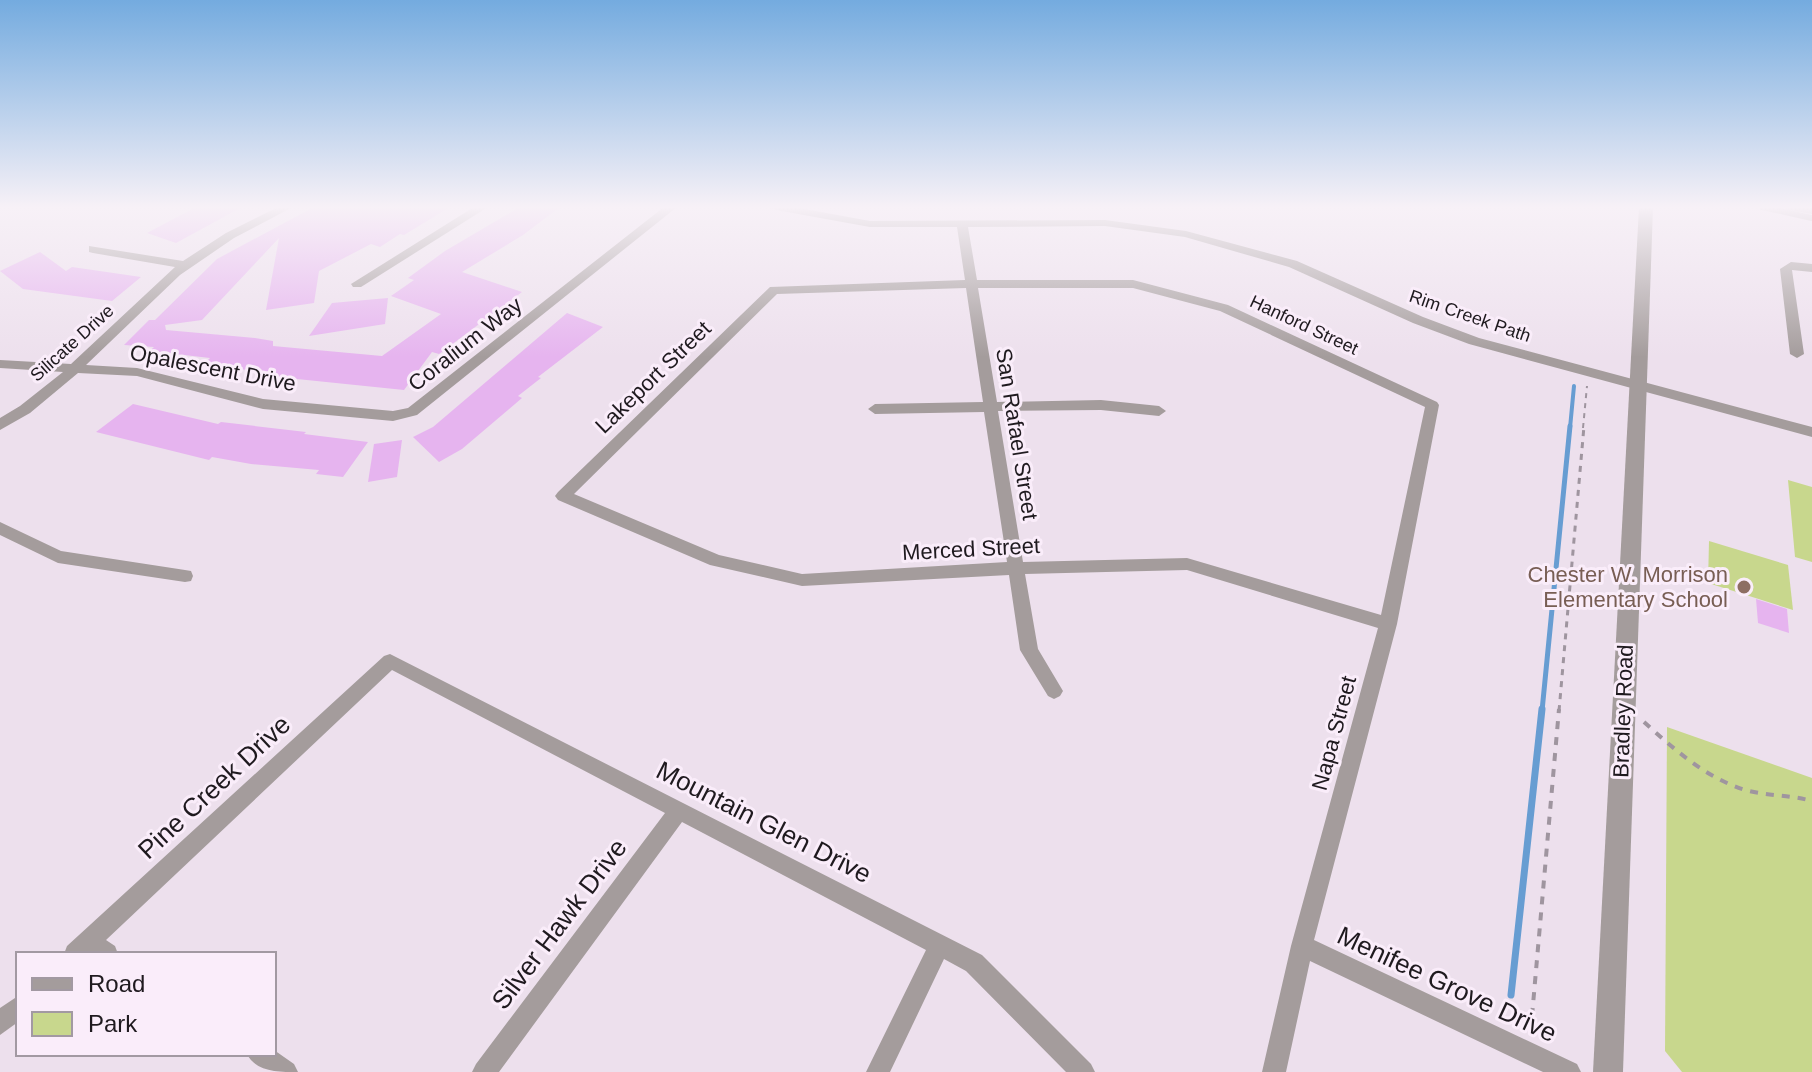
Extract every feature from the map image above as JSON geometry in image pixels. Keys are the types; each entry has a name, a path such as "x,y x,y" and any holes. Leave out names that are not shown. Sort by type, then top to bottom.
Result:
{"street":[{"path":"140,257 186,265"},
{"name":"Silicate Drive","path":"0,425 15,417 73,368 197,257"},
{"path":"357,284 401,257"},
{"name":"Coralium Way","path":"393,416 412,412 608,257"},
{"name":"San Rafael Street","path":"967,257 1029,650 1054,691"},
{"name":"Rim Creek Path","path":"1268,257 1293,264 1445,331 1812,432"},
{"name":"Bradley Road","path":"1608,1072 1643,257"},
{"path":"1797,354 1786,269 1791,266 1812,268"},
{"name":"Hanford Street","path":"774,290 971,284 1133,284 1224,308 1432,405"},
{"name":"Lakeport Street","path":"563,496 774,290"},
{"name":"Opalescent Drive","path":"0,364 137,372 263,404 393,416"},
{"path":"875,409 1101,405 1159,411"},
{"name":"Napa Street","path":"1274,1072 1302,946 1388,624 1432,405"},
{"name":"Merced Street","path":"563,496 716,561 802,580 1016,568 1187,564 1388,624"},
{"path":"0,528 58,557 185,576"},
{"name":"Mountain Glen Drive","path":"390,661 974,963 1083,1072"},
{"name":"Pine Creek Drive","path":"90,950 390,661"},
{"name":"Silver Hawk Drive","path":"484,1072 679,810"},
{"path":"878,1072 940,944"},
{"name":"Menifee Grove Drive","path":"1302,946 1569,1072"},
{"path":"0,1023 16,1009"},
{"path":"262,1056 286,1072"}],"path":[{"path":"1532,1016 1587,386"},
{"path":"1623,703 1677,752 1725,781 1761,794 1792,794 1812,801"}],"green space":[{"path":"1788,480 1812,487 1812,562 1795,557"},
{"path":"1709,541 1788,565 1793,610 1708,583"},
{"path":"1667,727 1812,778 1812,1072 1682,1072 1665,1051"}],"building":[{"path":"29,257 47,257 66,271 72,267 141,277 112,301 23,289 0,271"},
{"path":"261,257 202,320 165,325 166,330 255,338 273,341 273,346 382,356 441,314 391,296 414,280 408,278 437,257 487,257 462,272 522,292 439,354 432,352 404,390 258,375 261,372 204,364 210,358 150,351 154,347 124,345 149,320 155,320 217,259"},
{"path":"276,257 346,257 319,271 314,303 266,310"},
{"path":"388,298 385,324 309,336 332,303"},
{"path":"567,313 603,327 538,377 541,378 518,396 522,398 462,449 439,462 413,437 433,427"},
{"path":"133,404 218,424 306,432 304,434 368,442 343,477 316,474 319,470 212,457 209,460 96,432"},
{"path":"402,440 397,477 368,482 374,444"},
{"path":"1756,599 1787,609 1789,633 1758,623"}],"waterway":[{"path":"1570,428 1574,386"},
{"path":"1542,711 1570,426"},
{"path":"1511,995 1542,709"}],"place":[{"name":"Chester W. Morrison Elementary School","path":"1744,587"}]}
